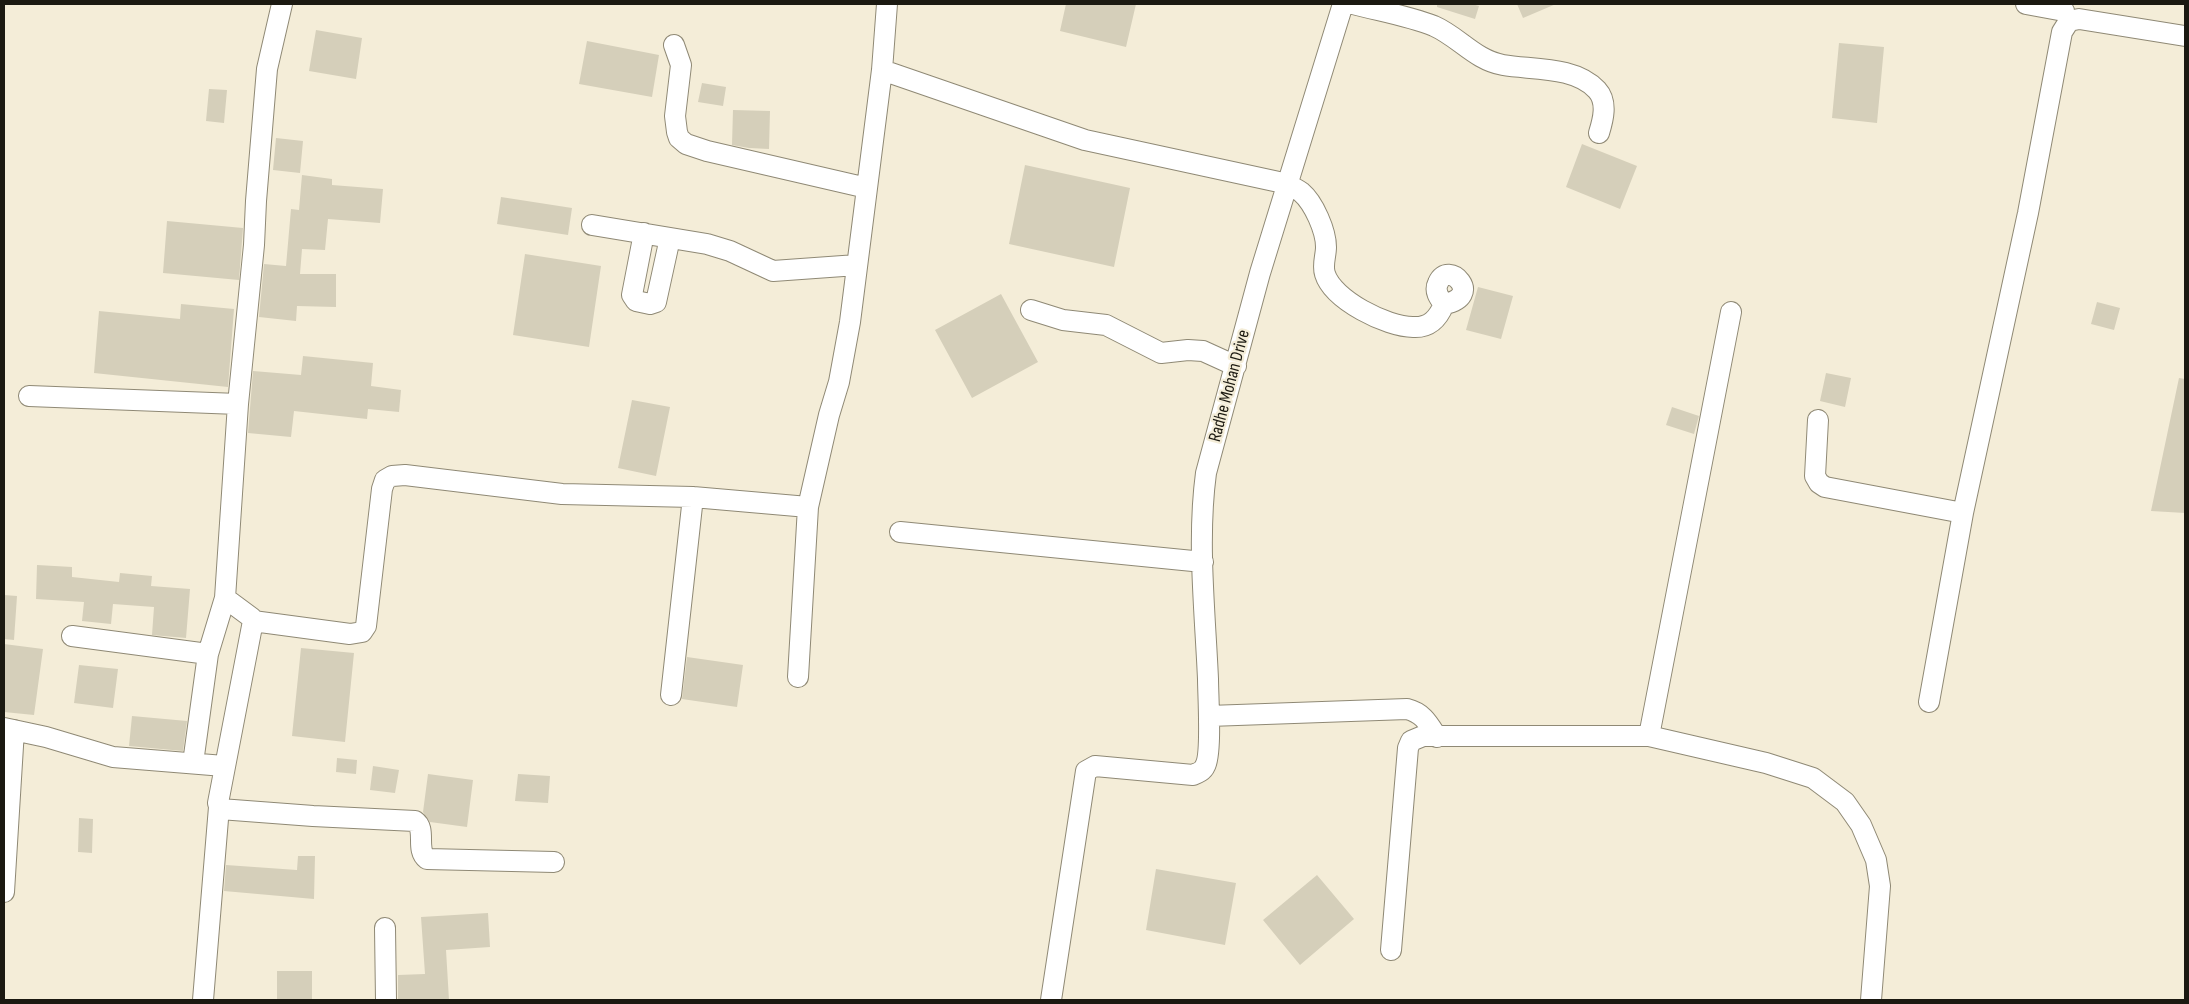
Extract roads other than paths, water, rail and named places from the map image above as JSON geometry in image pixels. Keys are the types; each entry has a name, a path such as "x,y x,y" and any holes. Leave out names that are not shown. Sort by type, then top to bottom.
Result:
{"street":[{"path":"193,763 208,654 225,598 238,404 254,246 256,201 268,69 282,4"},
{"path":"798,677 808,507 828,415 839,382 850,322 882,70 887,4"},
{"name":"Radhe Mohan Drive","path":"1051,1000 1086,771 1095,766 1193,775 1201,772 1206,766 1209,716 1203,562 1206,472 1260,273 1343,4"},
{"path":"1353,4 1433,26 1490,62 1502,65 1554,69 1588,83 1601,95 1603,121 1599,134"},
{"path":"2026,4 2065,12 2079,19 2185,36"},
{"path":"1929,702 1963,513 2028,213 2065,12"},
{"path":"674,45 681,66 676,125 679,138 683,142 707,151 867,188"},
{"path":"882,70 1085,140 1288,184 1302,193 1314,209 1325,240 1325,275 1335,290 1368,313 1387,322 1407,327 1419,328 1434,321 1440,315 1444,304"},
{"path":"592,225 715,246 774,271 857,264"},
{"path":"644,233 632,295 636,301 650,304 656,302 670,238"},
{"path":"1031,310 1063,320 1106,325 1161,353 1188,350 1203,351 1236,366"},
{"path":"1649,736 1731,312"},
{"path":"29,396 238,404"},
{"path":"1818,420 1814,476 1819,483 1826,487 1963,513"},
{"path":"253,621 350,634 362,632 366,626 382,489 385,480 392,476 405,475 562,494 693,497 808,507"},
{"path":"671,695 693,497"},
{"path":"900,532 1203,562"},
{"path":"203,1000 224,766 253,621 252,618 225,598"},
{"path":"72,636 208,654"},
{"path":"1209,716 1406,709 1418,712 1428,722 1437,737"},
{"path":"4,892 9,729 46,737 113,757 224,766"},
{"path":"1391,950 1408,748 1411,741 1418,737 1649,736 1766,762 1813,778 1845,802 1862,825 1876,860 1880,886 1871,1000"},
{"path":"219,807 223,810 415,821 420,826 421,852 427,859 554,862"},
{"path":"386,928 386,1000"}]}
